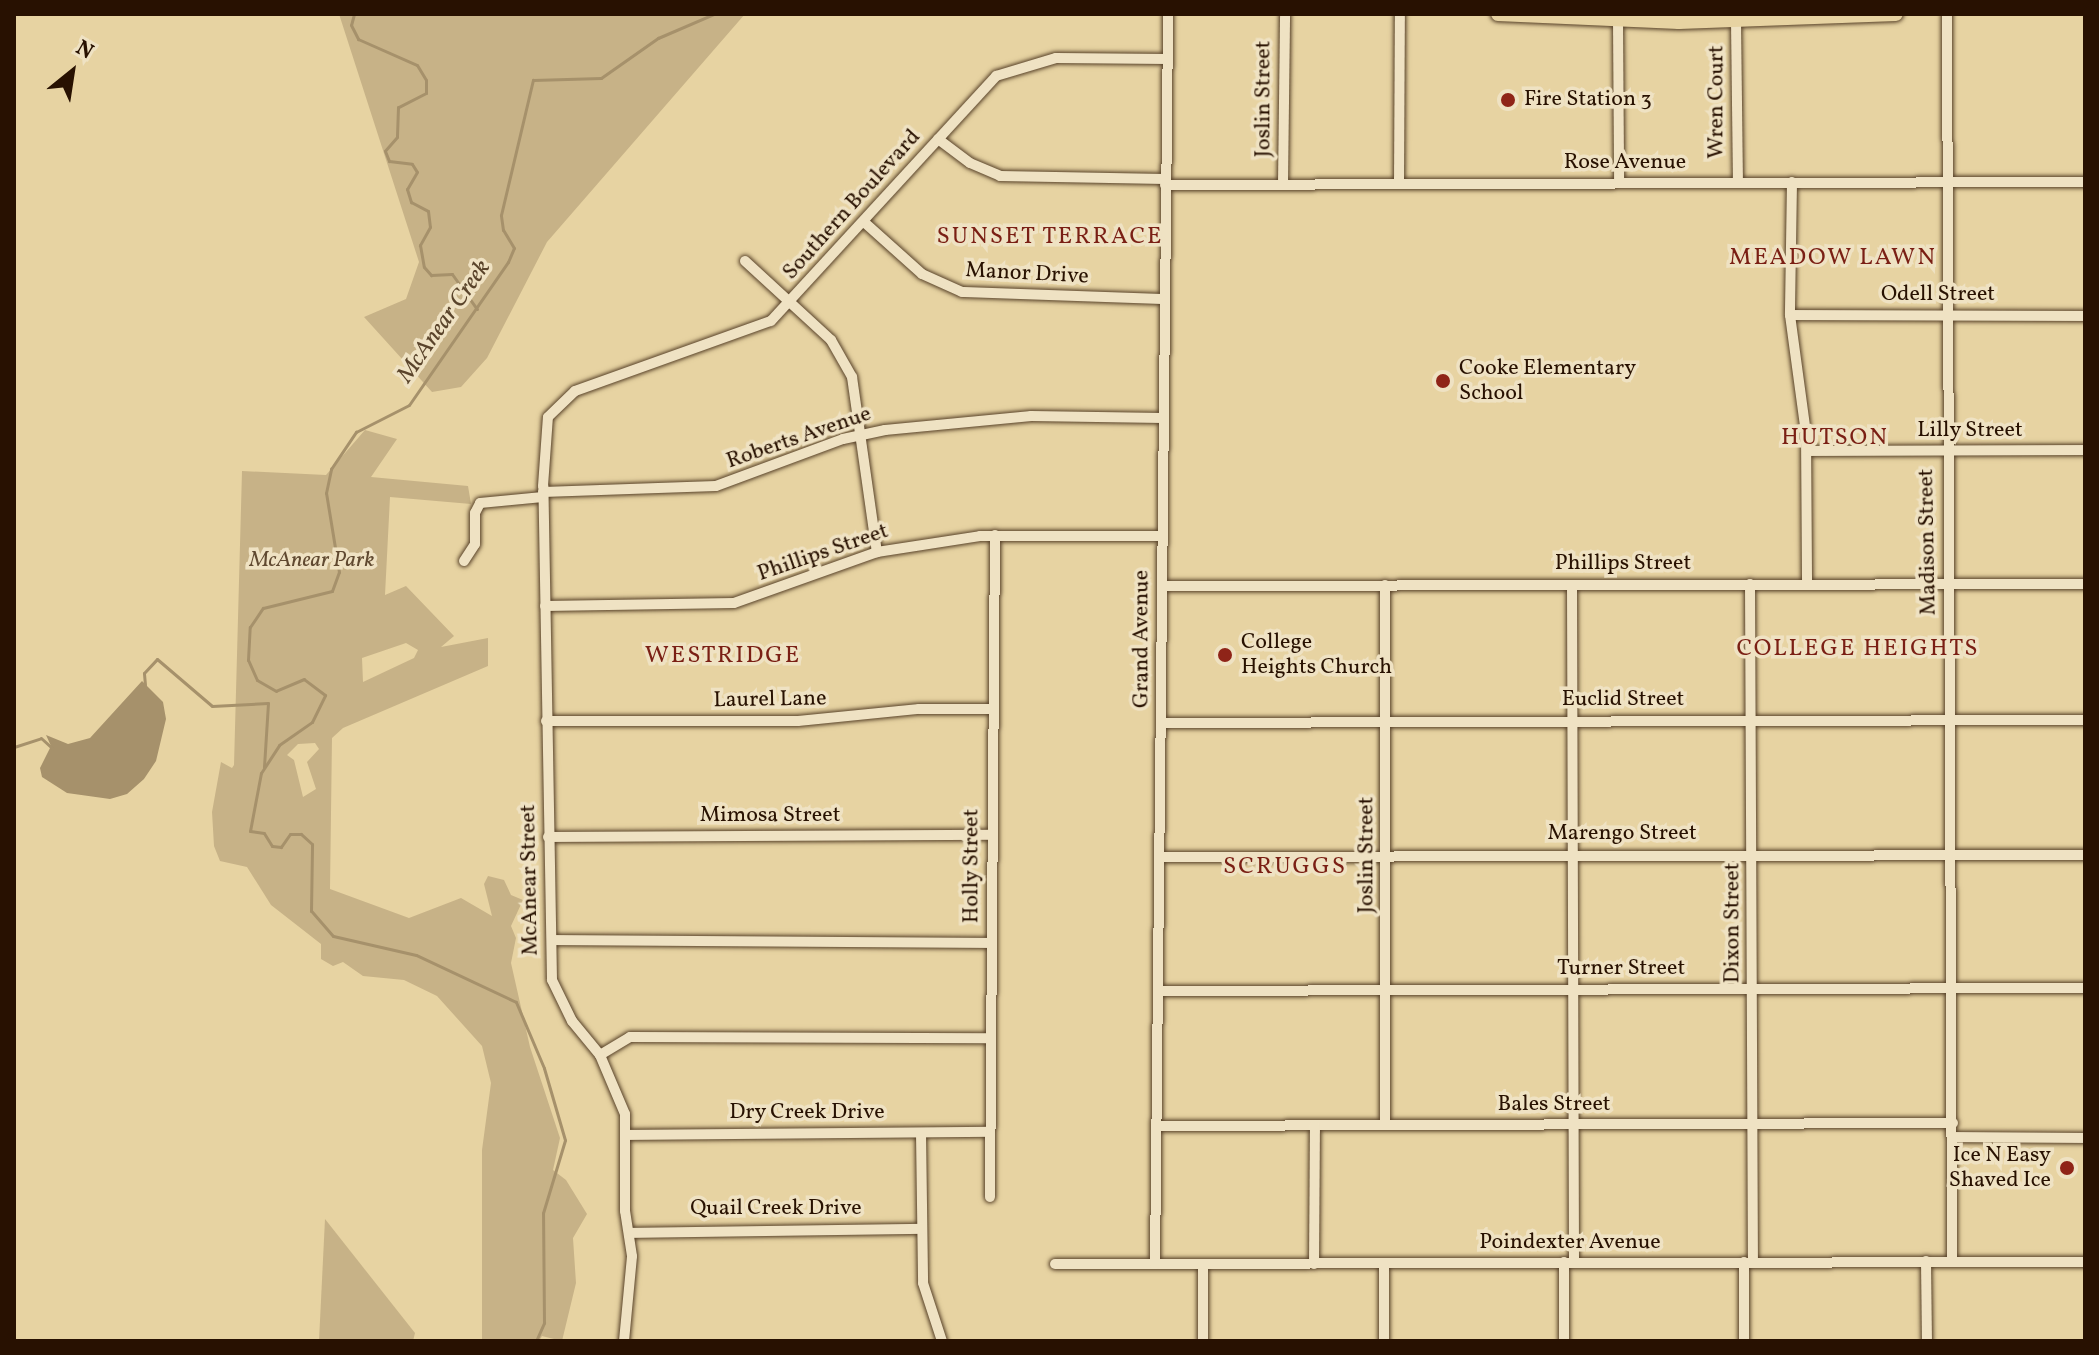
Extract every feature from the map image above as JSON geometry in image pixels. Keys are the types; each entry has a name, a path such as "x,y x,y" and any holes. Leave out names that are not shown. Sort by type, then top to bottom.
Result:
{"main road":[{"path":"1498,14 1618,22 1896,14"}],"street":[{"name":"Grand Avenue","path":"1155,1264 1168,14"},
{"name":"Joslin Street","path":"1283,184 1285,14"},
{"path":"1399,183 1400,14"},
{"name":"Madison Street","path":"1947,14 1952,1261"},
{"name":"Wren Court","path":"1736,21 1738,182"},
{"path":"1618,22 1619,183"},
{"name":"Southern Boulevard","path":"559,402 583,387 761,326 792,303 984,85 1024,63 1056,58 1168,59"},
{"name":"Rose Avenue","path":"938,139 970,163 1000,176 1283,184 2085,182"},
{"path":"1792,182 1790,315 1807,451 1807,583"},
{"name":"Manor Drive","path":"864,222 922,274 962,292 1164,299"},
{"path":"745,261 792,303 844,361 858,394 877,552"},
{"name":"Odell Street","path":"1790,315 2085,316"},
{"name":"McAnear Street","path":"559,402 544,428 543,495 552,980 572,1021 600,1055 625,1114 629,1233 624,1341"},
{"name":"Roberts Avenue","path":"464,561 475,544 475,513 480,503 543,495 716,486 864,433 1019,417 1163,418"},
{"name":"Lilly Street","path":"1807,451 2085,450"},
{"name":"Phillips Street","path":"545,606 734,603 877,552 995,535 1162,536"},
{"name":"Holly Street","path":"990,1197 995,535"},
{"name":"Dixon Street","path":"1744,1341 1754,1123 1750,584"},
{"name":"Phillips Street","path":"1162,586 2085,584"},
{"name":"Joslin Street","path":"1385,585 1388,855 1385,1124"},
{"path":"1564,1341 1573,1126 1572,585"},
{"name":"Laurel Lane","path":"546,721 798,721 919,709 993,709"},
{"name":"Euclid Street","path":"1161,723 2085,720"},
{"name":"Mimosa Street","path":"548,837 992,835"},
{"name":"Marengo Street","path":"1159,857 2085,855"},
{"path":"552,940 992,943"},
{"name":"Turner Street","path":"1158,991 2085,988"},
{"path":"600,1055 630,1037 991,1038"},
{"name":"Bales Street","path":"1156,1126 1953,1123"},
{"path":"1314,1264 1315,1126"},
{"name":"Dry Creek Drive","path":"625,1135 990,1132"},
{"path":"921,1133 925,1294 942,1341"},
{"path":"1953,1137 2085,1138"},
{"name":"Quail Creek Drive","path":"629,1233 922,1229"},
{"path":"1926,1261 1927,1341"},
{"name":"Poindexter Avenue","path":"1055,1264 2085,1262"},
{"path":"1203,1264 1203,1341"},
{"path":"1384,1264 1384,1341"}],"green space":[{"path":"339,14 745,14 547,242 487,358 461,387 432,392 364,317 406,299 419,262"},
{"name":"McAnear Park","path":"365,430 397,439 371,477 468,486 471,504 390,497 385,595 406,586 454,636 441,647 488,638 488,666 343,728 332,738 330,889 409,918 461,898 492,916 484,884 488,876 504,880 511,895 523,900 511,926 516,938 511,963 530,1047 560,1138 553,1170 566,1180 587,1214 573,1238 576,1283 562,1341 542,1336 539,1341 482,1341 482,1150 491,1083 482,1046 437,996 404,980 363,976 343,962 333,966 321,959 321,944 271,905 247,867 220,861 214,846 212,812 221,762 232,768 234,765 242,471 326,475","holes":["406,643 418,650 414,658 363,682 362,658","315,743 319,749 307,762 316,789 303,797 294,760 287,755 298,744"]},
{"path":"325,1219 415,1333 413,1341 319,1341"}],"shaded area":[{"path":"142,681 163,702 166,719 156,761 144,779 127,794 110,799 67,793 42,777 40,768 51,746 46,735 68,744 90,738"}],"waterway":[{"path":"354,14 351,25 358,39 417,65 426,80 426,93 398,107 397,137 385,151 389,161 412,164 417,172 407,189 411,202 428,211 430,227 420,245 424,267 431,275 452,274 477,309"},
{"name":"McAnear Creek","path":"536,1341 544,1323 543,1213 565,1140 544,1068 516,1002 416,955 333,936 311,911 312,844 301,834 290,834 281,847 272,846 264,833 250,831 261,773 279,745 312,722 325,695 304,679 276,691 257,680 248,660 250,627 263,608 332,591 339,572 326,493 331,469 356,432 409,405 508,262 514,248 503,230 501,215 533,80 601,78 658,38 714,14"},
{"path":"145,685 144,673 157,659 212,706 268,703 264,767"},
{"path":"14,747 41,738 52,748"}],"place":[{"name":"Fire Station 3","path":"1508,100"},
{"name":"Cooke Elementary School","path":"1443,381"},
{"name":"College Heights Church","path":"1225,655"},
{"name":"Ice N Easy Shaved Ice","path":"2067,1168"}],"district":[{"name":"SUNSET TERRACE","path":"1050,238"},
{"name":"MEADOW LAWN","path":"1833,259"},
{"name":"HUTSON","path":"1835,439"},
{"name":"COLLEGE HEIGHTS","path":"1858,650"},
{"name":"WESTRIDGE","path":"723,657"},
{"name":"SCRUGGS","path":"1285,868"}]}
